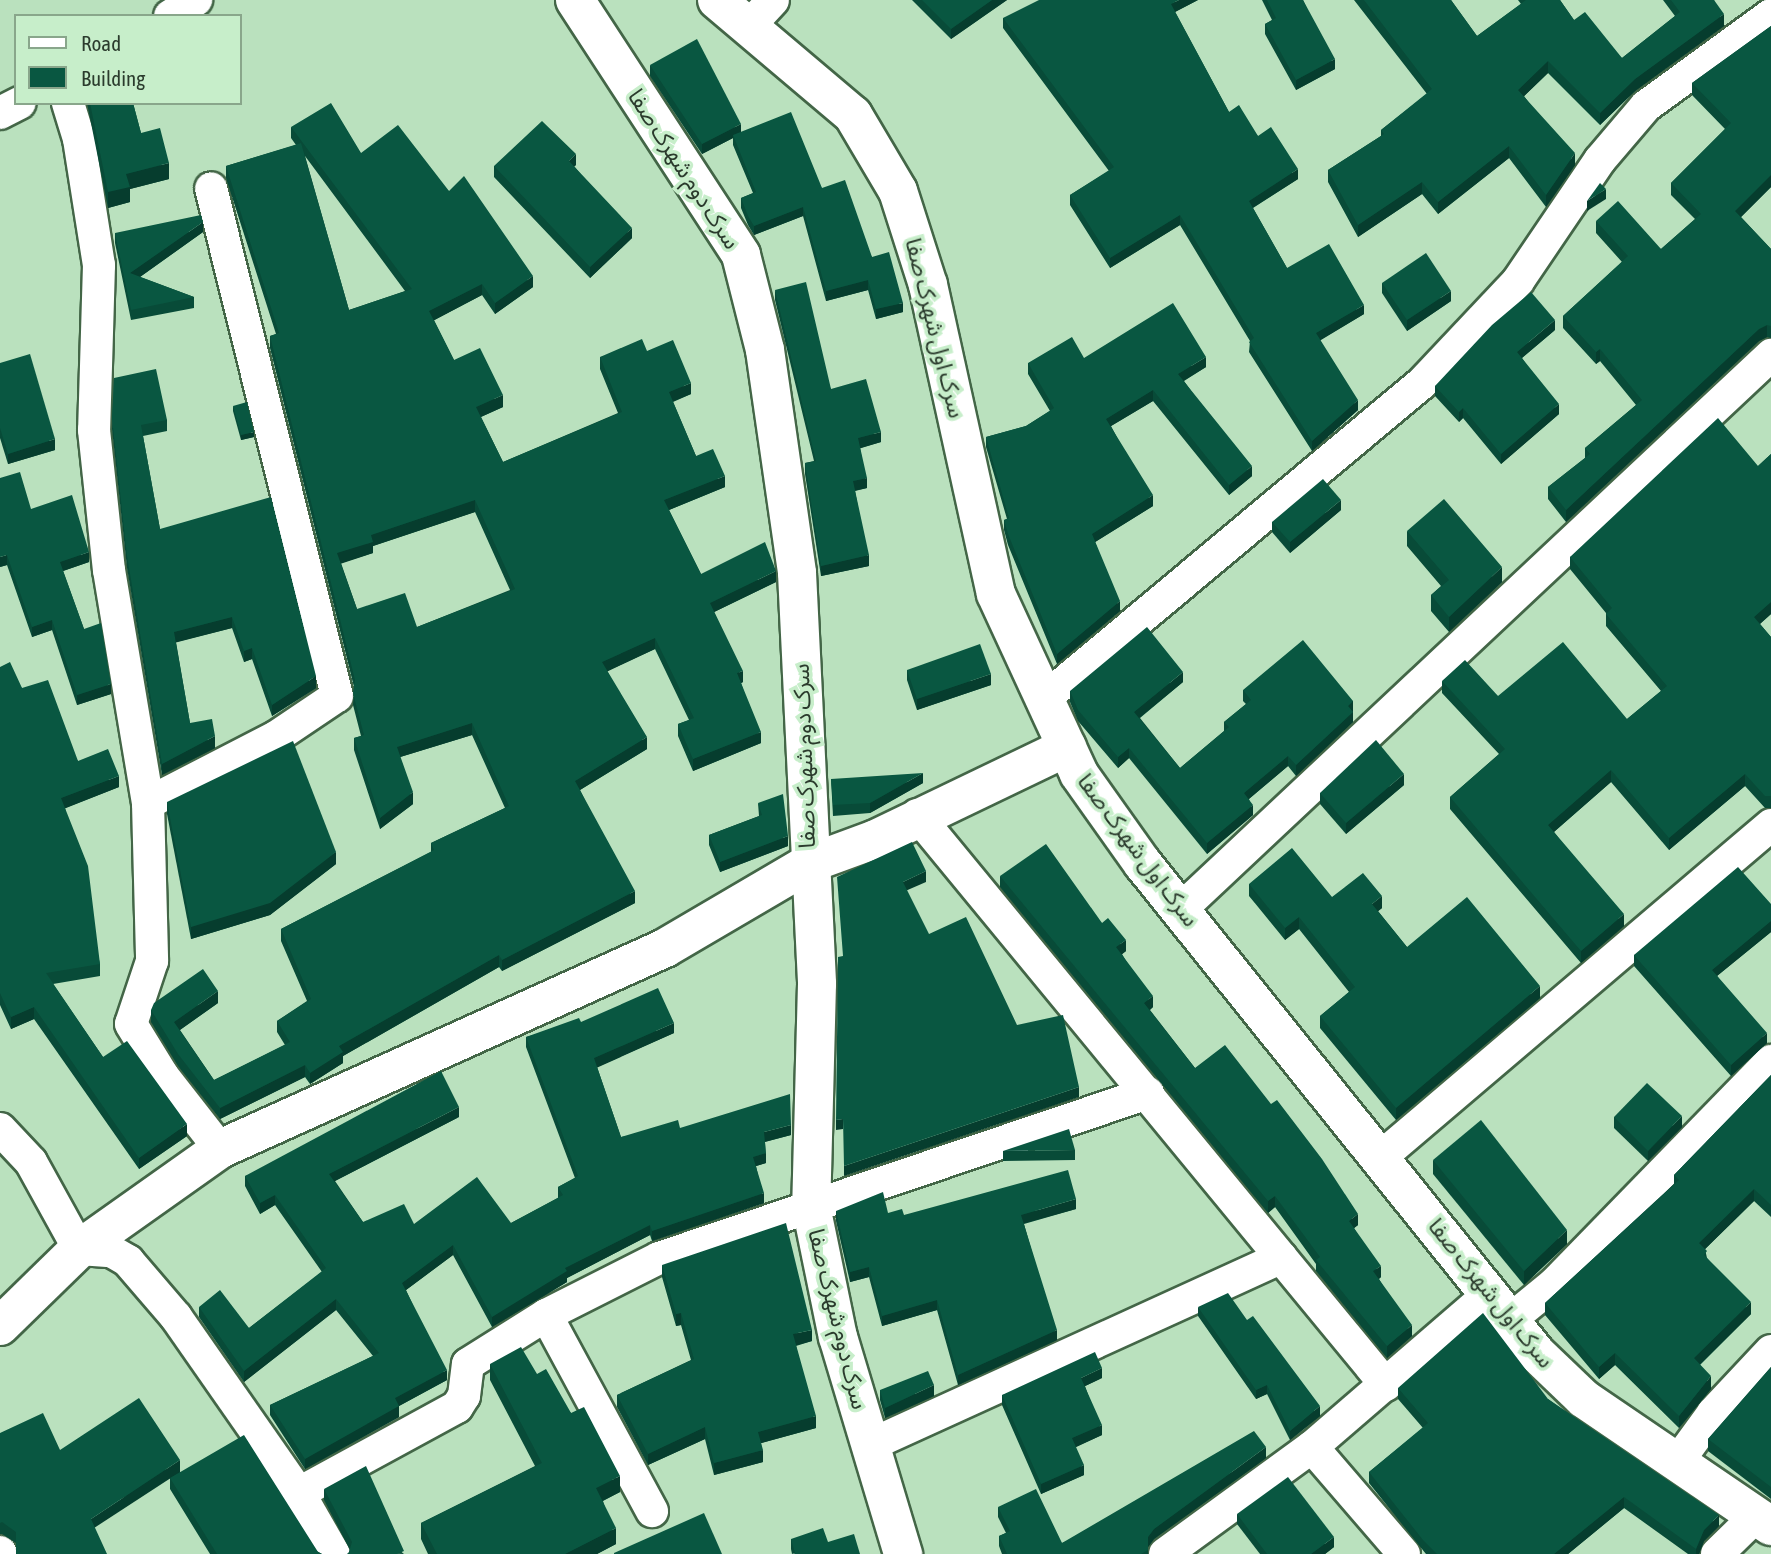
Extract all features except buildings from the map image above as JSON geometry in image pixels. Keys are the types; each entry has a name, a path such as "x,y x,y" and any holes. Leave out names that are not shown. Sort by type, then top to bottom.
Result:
{"street":[{"path":"173,14 196,0"},
{"name":"سرک دوم شهرک صفا","path":"575,0 741,255 765,349 797,573 808,864 817,984 811,1206 838,1337 903,1554"},
{"name":"سرک اول شهرک صفا","path":"717,0 761,13 853,115 898,191 928,285 996,594 1079,774 1180,910 1536,1353 1584,1399 1676,1464 1764,1521"},
{"path":"1044,699 1422,383 1518,281 1600,160 1646,106 1771,15"},
{"path":"0,113 16,105"},
{"path":"69,105 79,139 99,265 94,430 109,570 148,803 152,961 131,1024 163,1076 220,1149"},
{"path":"148,803 276,737 332,704 337,696 211,188"},
{"path":"1180,910 1771,355"},
{"path":"0,1326 79,1249 220,1149 666,947 808,864 876,839 917,816 1067,747"},
{"path":"917,816 1149,1093 1386,1385"},
{"path":"1381,1157 1771,825"},
{"path":"1165,1554 1312,1447 1386,1385 1500,1307 1555,1283 1771,1061"},
{"path":"299,1493 457,1407 464,1396 468,1364 546,1315 659,1258 1149,1093"},
{"path":"0,1129 32,1162 79,1249"},
{"path":"79,1249 111,1251 128,1261 176,1317 299,1493 334,1554"},
{"path":"870,1445 1282,1258"},
{"path":"546,1315 652,1511"},
{"path":"1676,1464 1713,1413 1771,1351"},
{"path":"1312,1447 1404,1554"},
{"path":"1717,1554 1764,1521"}]}
